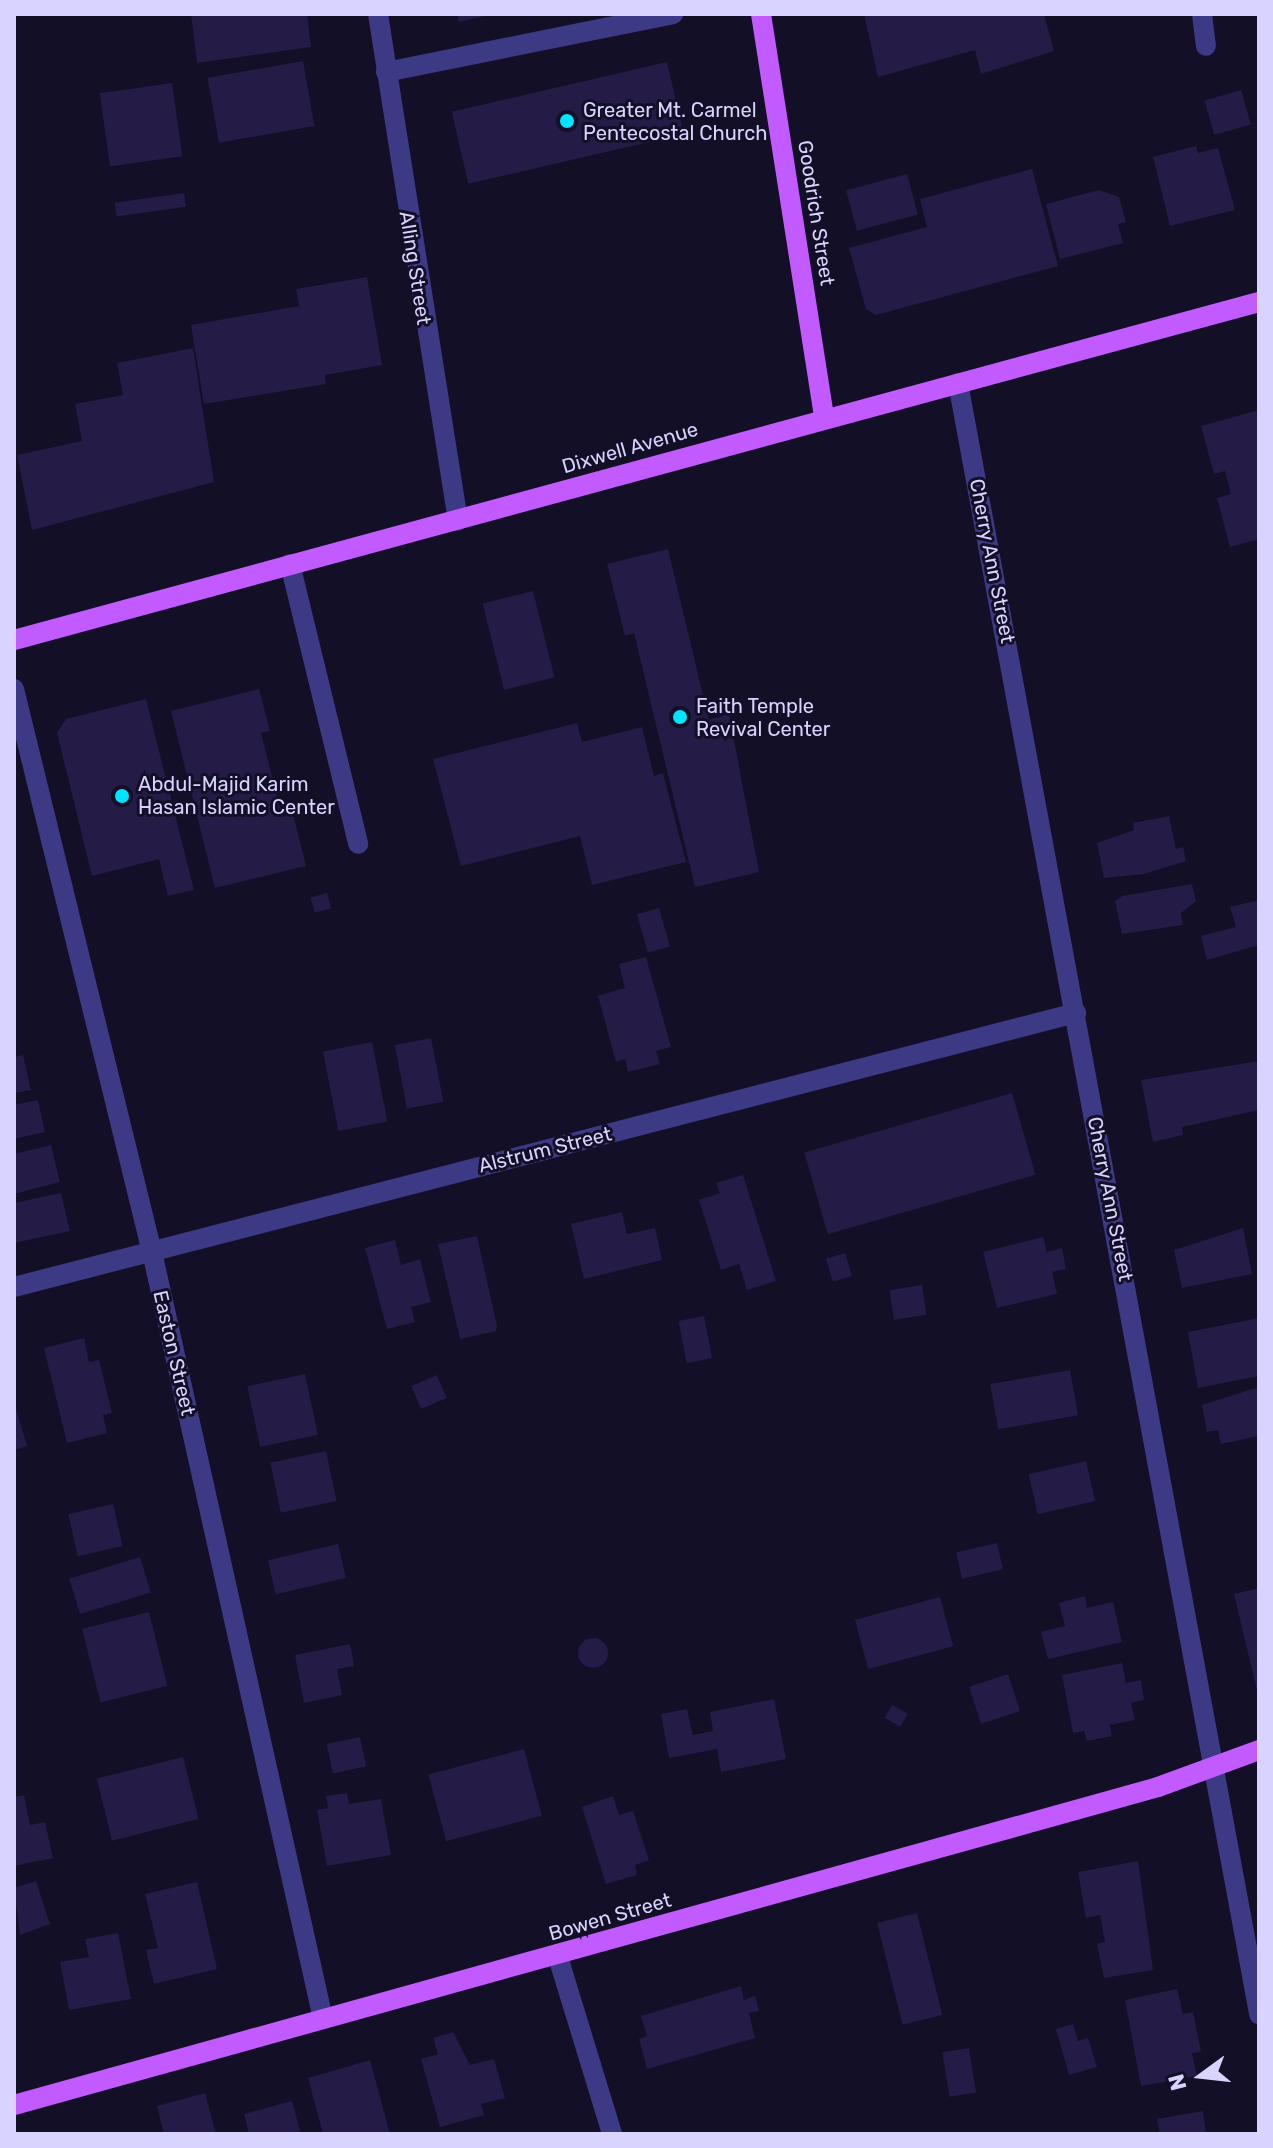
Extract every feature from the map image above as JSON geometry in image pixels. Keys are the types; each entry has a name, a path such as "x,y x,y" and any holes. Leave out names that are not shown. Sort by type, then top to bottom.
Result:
{"main road":[{"name":"Goodrich Street","path":"761,14 824,418"},
{"name":"Dixwell Avenue","path":"14,640 1259,302"},
{"name":"Bowen Street","path":"14,2105 558,1957 1158,1787 1259,1750"}],"street":[{"name":"Alling Street","path":"378,14 458,521"},
{"path":"386,72 673,14"},
{"path":"1202,14 1206,46"},
{"name":"Cherry Ann Street","path":"958,383 1259,2014"},
{"path":"290,564 358,844"},
{"name":"Easton Street","path":"14,689 152,1252 323,2019"},
{"name":"Alstrum Street","path":"14,1287 1076,1013"},
{"path":"558,1957 612,2134"}],"building":[{"path":"191,14 307,14 311,47 197,63"},
{"path":"457,14 489,14 489,15 459,22"},
{"path":"864,14 1044,14 1054,51 981,74 975,50 878,77"},
{"path":"303,61 314,126 219,143 207,78"},
{"name":"Greater Mt. Carmel Pentecostal Church","path":"667,62 684,134 468,184 452,112"},
{"path":"172,83 182,156 110,166 100,93"},
{"path":"1241,90 1251,125 1214,135 1204,100"},
{"path":"1196,146 1198,153 1218,148 1235,210 1170,226 1153,157"},
{"path":"1032,169 1058,266 876,315 866,309 849,248 927,227 920,199"},
{"path":"907,174 918,215 857,231 846,190"},
{"path":"1099,190 1119,197 1126,222 1118,224 1123,243 1060,259 1046,204"},
{"path":"184,193 186,207 117,217 115,203"},
{"path":"367,277 382,365 325,375 326,384 204,404 191,325 299,306 296,289"},
{"path":"193,348 214,482 32,530 17,455 82,441 75,404 123,395 117,363"},
{"path":"1259,410 1259,539 1230,547 1217,498 1231,494 1225,471 1214,474 1201,426"},
{"name":"Faith Temple Revival Center","path":"668,549 709,720 729,714 759,872 695,887 634,633 625,636 607,564"},
{"path":"533,591 555,677 504,690 483,604"},
{"path":"259,689 270,731 261,733 282,817 293,814 306,866 215,888 171,711"},
{"name":"Abdul-Majid Karim Hasan Islamic Center","path":"146,699 194,890 168,896 159,859 92,876 57,733 66,719"},
{"path":"577,723 582,742 642,727 654,776 663,773 686,862 592,885 580,836 461,866 433,759"},
{"path":"1169,816 1176,849 1183,847 1186,861 1144,874 1104,878 1097,843 1134,830 1133,823"},
{"path":"1192,884 1196,901 1181,913 1183,925 1122,934 1115,901 1122,896"},
{"path":"327,893 331,908 315,913 311,897"},
{"path":"1259,900 1259,945 1207,960 1201,936 1236,927 1230,907"},
{"path":"659,908 670,946 648,953 637,914"},
{"path":"646,957 671,1047 656,1051 660,1064 628,1072 625,1059 616,1062 598,996 625,988 619,964"},
{"path":"431,1038 443,1102 407,1109 395,1045"},
{"path":"372,1042 387,1122 338,1131 323,1052"},
{"path":"23,1055 31,1090 14,1093 14,1057"},
{"path":"1259,1061 1259,1110 1182,1127 1183,1135 1153,1142 1141,1080"},
{"path":"1012,1093 1035,1175 828,1234 804,1153"},
{"path":"38,1100 45,1132 14,1139 14,1105"},
{"path":"51,1145 60,1182 14,1194 14,1154"},
{"path":"743,1175 776,1281 747,1290 739,1264 721,1270 699,1200 720,1193 716,1183"},
{"path":"61,1193 70,1231 14,1243 14,1203"},
{"path":"622,1212 627,1234 655,1228 662,1260 584,1279 571,1224"},
{"path":"1243,1228 1252,1274 1182,1288 1174,1250"},
{"path":"477,1236 497,1326 496,1331 460,1339 438,1244"},
{"path":"1043,1237 1047,1252 1062,1248 1066,1269 1052,1272 1057,1294 997,1308 983,1252"},
{"path":"395,1240 401,1265 420,1259 431,1302 411,1307 415,1322 387,1329 365,1248"},
{"path":"845,1253 852,1276 833,1282 826,1259"},
{"path":"922,1285 927,1315 894,1320 889,1290"},
{"path":"704,1316 712,1358 687,1363 678,1321"},
{"path":"1259,1318 1259,1376 1198,1388 1188,1332"},
{"path":"84,1338 89,1362 99,1360 112,1413 103,1415 107,1433 67,1443 44,1348"},
{"path":"1070,1370 1078,1415 998,1429 990,1384"},
{"path":"305,1374 318,1435 260,1447 247,1386"},
{"path":"437,1375 447,1398 421,1409 411,1386"},
{"path":"1259,1387 1259,1436 1221,1444 1218,1430 1207,1432 1202,1405"},
{"path":"14,1402 27,1446 14,1450"},
{"path":"326,1451 337,1501 281,1513 270,1463"},
{"path":"1086,1461 1095,1501 1038,1514 1029,1474"},
{"path":"113,1504 123,1546 78,1556 68,1514"},
{"path":"997,1543 1003,1569 962,1579 956,1552"},
{"path":"338,1544 346,1578 276,1594 268,1560"},
{"path":"140,1557 151,1592 80,1614 69,1579"},
{"path":"1259,1588 1259,1694 1258,1695 1234,1594"},
{"path":"1085,1596 1087,1608 1113,1602 1122,1642 1048,1659 1041,1632 1065,1626 1059,1603"},
{"path":"940,1597 953,1646 868,1669 855,1620"},
{"path":"149,1612 167,1686 100,1702 82,1629"},
{"path":"593,1638 604,1642 608,1653 604,1664 593,1668 582,1664 578,1653 582,1642"},
{"path":"350,1644 354,1666 337,1669 342,1695 304,1703 295,1655"},
{"path":"1122,1663 1126,1683 1141,1680 1144,1700 1131,1703 1135,1720 1110,1725 1112,1736 1087,1741 1084,1731 1073,1733 1062,1675"},
{"path":"1008,1674 1020,1711 981,1724 969,1687"},
{"path":"774,1699 786,1759 721,1772 717,1749 669,1758 661,1714 687,1709 693,1735 713,1731 710,1712"},
{"path":"892,1705 908,1714 900,1727 885,1718"},
{"path":"360,1737 366,1766 333,1773 327,1744"},
{"path":"524,1749 542,1816 446,1841 428,1775"},
{"path":"183,1757 198,1819 112,1841 97,1779"},
{"path":"347,1793 349,1804 381,1799 391,1855 327,1866 317,1810 328,1808 326,1796"},
{"path":"24,1795 30,1825 45,1822 53,1858 14,1866 14,1797"},
{"path":"613,1796 619,1815 633,1811 649,1860 635,1865 637,1875 606,1884 582,1807"},
{"path":"1138,1861 1153,1970 1104,1978 1097,1944 1105,1942 1100,1915 1086,1918 1078,1872"},
{"path":"36,1881 50,1924 20,1935 14,1888"},
{"path":"197,1882 217,1969 154,1984 146,1950 158,1948 145,1894"},
{"path":"917,1913 942,2015 903,2025 877,1923"},
{"path":"118,1933 131,1999 69,2010 60,1962 89,1957 85,1939"},
{"path":"741,1986 744,2000 755,1996 759,2011 749,2013 755,2038 647,2069 639,2039 647,2036 641,2016"},
{"path":"1177,1989 1183,2014 1193,2012 1201,2052 1192,2053 1197,2076 1141,2086 1125,2000"},
{"path":"1073,2024 1078,2041 1088,2038 1097,2067 1069,2075 1056,2029"},
{"path":"453,2032 470,2065 494,2059 505,2098 481,2104 484,2115 440,2127 421,2059 438,2054 433,2038"},
{"path":"969,2048 976,2092 949,2097 942,2052"},
{"path":"370,2060 390,2134 323,2134 308,2078"},
{"path":"205,2093 216,2134 164,2134 157,2106"},
{"path":"292,2101 301,2134 249,2134 244,2114"},
{"path":"1203,2111 1206,2134 1160,2134 1157,2119"}],"place":[{"name":"Greater Mt. Carmel Pentecostal Church","path":"567,121"},
{"name":"Faith Temple Revival Center","path":"680,717"},
{"name":"Abdul-Majid Karim Hasan Islamic Center","path":"122,796"}]}
